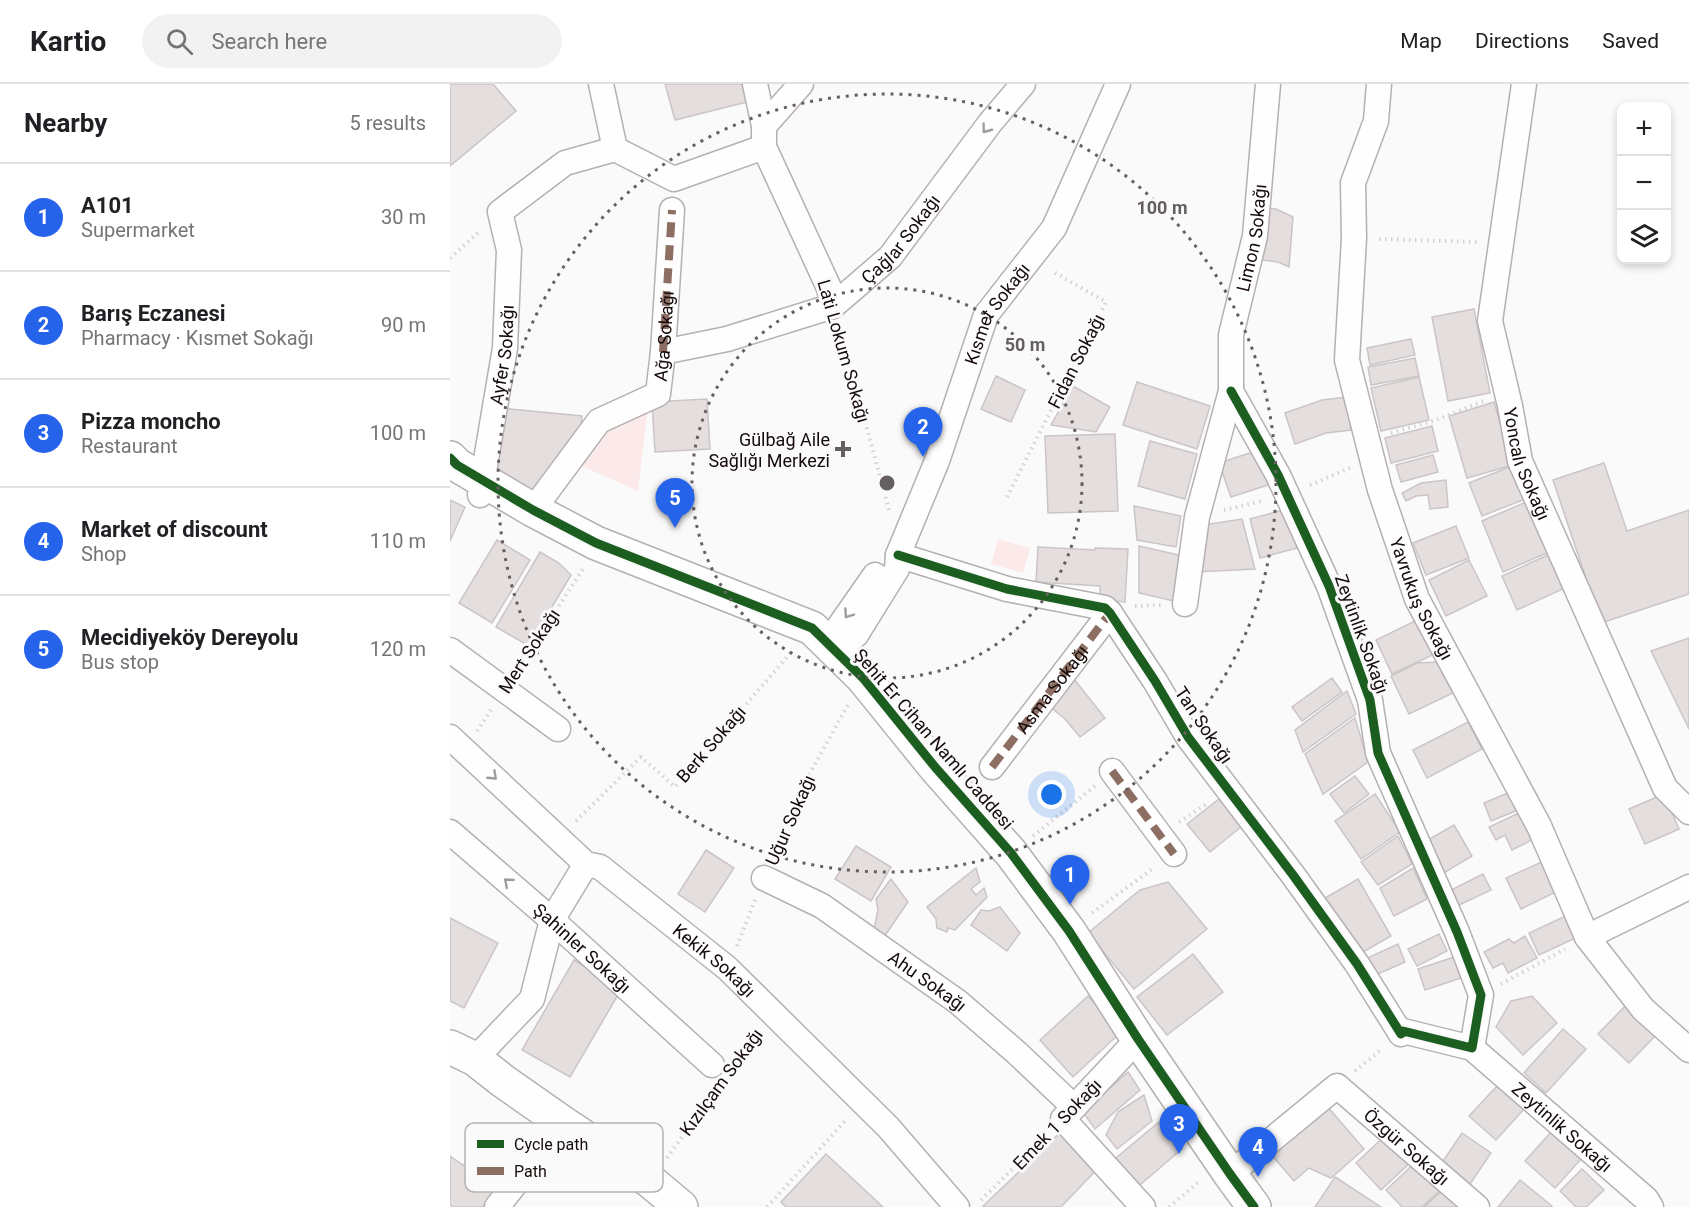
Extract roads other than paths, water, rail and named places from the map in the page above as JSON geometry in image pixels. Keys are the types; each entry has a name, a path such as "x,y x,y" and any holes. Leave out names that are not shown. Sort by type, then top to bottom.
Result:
{"street":[{"path":"601,84 615,149 674,179 764,136 801,84"},
{"name":"Lati Lokum Sokağı","path":"755,84 764,136 829,288 833,306"},
{"name":"Çağlar Sokağı","path":"663,352 727,339 833,306 890,256 990,123 1023,84"},
{"name":"Kısmet Sokağı","path":"835,651 838,628 886,560 898,555 937,461 986,315 1054,228 1118,84"},
{"name":"Limon Sokağı","path":"1231,391 1231,335 1255,236 1268,84"},
{"name":"Yavrukuş Sokağı","path":"1379,84 1376,121 1353,183 1354,238 1347,360 1380,490 1417,599 1539,826 1587,937 1643,1010 1689,1050"},
{"name":"Yoncalı Sokağı","path":"1524,84 1490,321 1520,461 1665,788 1689,812"},
{"name":"Ayfer Sokağı","path":"482,488 505,348 509,250 500,212 565,163 615,149"},
{"name":"Ağa Sokağı","path":"533,510 599,422 658,394 672,210"},
{"path":"1185,604 1197,517 1231,391"},
{"name":"Zeytinlik Sokağı","path":"1231,391 1278,475 1329,586 1370,700 1378,753 1457,932 1481,995 1472,1048 1646,1200 1650,1207"},
{"name":"Şehit Er Cihan Namlı Caddesi","path":"450,458 482,488 593,553 806,635 856,690 1000,866 1135,1042"},
{"name":"Şehit Er Cihan Namlı Caddesi","path":"450,476 533,510 596,543 812,628 863,678 935,767 1011,853 1069,931 1135,1042 1222,1172 1242,1207"},
{"path":"898,555 1007,589 1107,610"},
{"name":"Asma Sokağı","path":"992,767 1107,610"},
{"name":"Tan Sokağı","path":"1107,610 1155,681 1188,737 1293,875 1350,955 1401,1034 1403,1031 1472,1048"},
{"path":"450,650 558,729"},
{"name":"Kekik Sokağı","path":"457,743 586,864 600,867 727,968 888,1127 957,1207"},
{"path":"1112,771 1167,844"},
{"name":"Şahinler Sokağı","path":"450,832 552,920 720,1074"},
{"path":"562,1123 463,1053 532,999 552,920 586,864"},
{"name":"Ahu Sokağı","path":"764,879 822,906 958,1002 1017,1053 1069,1113 1143,1207"},
{"path":"1587,937 1689,887"},
{"name":"Emek 1 Sokağı","path":"1069,1113 1135,1042"},
{"name":"Özgür Sokağı","path":"1222,1172 1337,1086 1477,1207"},
{"name":"Şehit Er Cihan Namlı Caddesi","path":"1222,1172 1254,1207"},
{"path":"497,1207 509,1192"},
{"path":"663,1192 681,1207"}],"place":[{"name":"Gülbağ Aile Sağlığı Merkezi","path":"843,449"},
{"name":"Barış Eczanesi","path":"923,457"},
{"name":"Mecidiyeköy Dereyolu","path":"675,528"},
{"name":"A101","path":"1070,905"},
{"name":"Pizza moncho","path":"1179,1154"},
{"name":"Market of discount","path":"1258,1177"}]}
